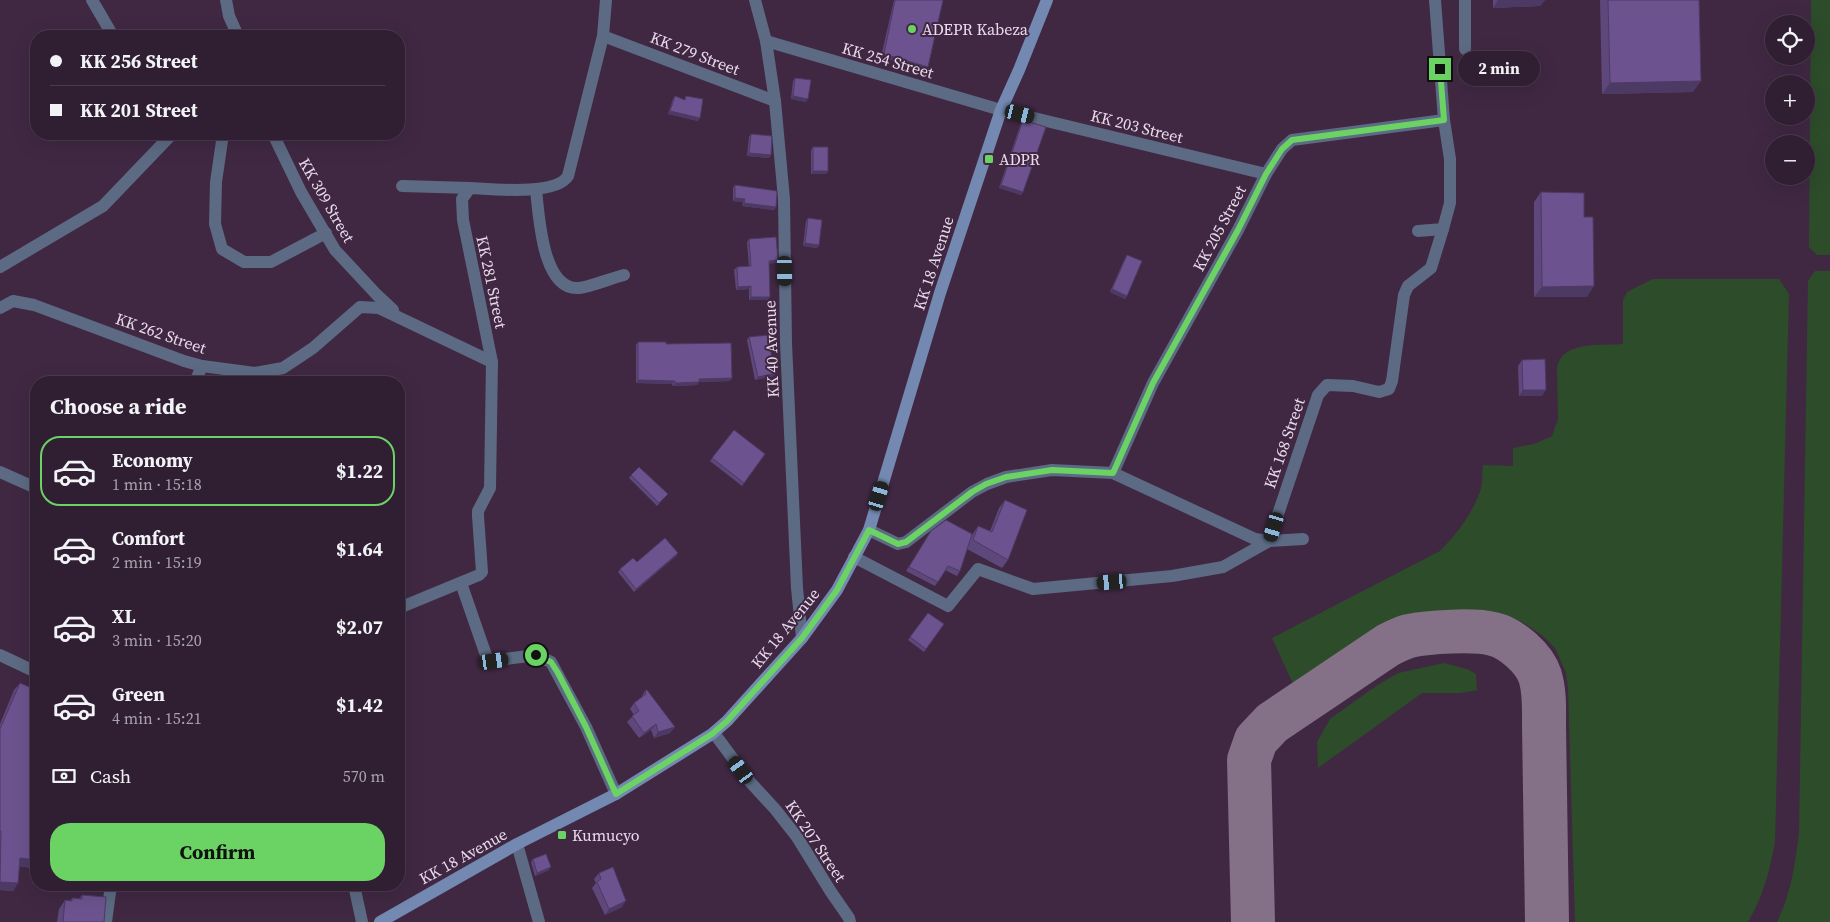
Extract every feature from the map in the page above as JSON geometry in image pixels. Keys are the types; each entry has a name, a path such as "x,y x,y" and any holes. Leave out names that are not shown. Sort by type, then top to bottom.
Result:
{"main road":[{"name":"KK 18 Avenue","path":"380,922 517,844 616,794 714,732 727,721 802,638 837,590 869,530 940,293 1001,110 1047,0"}],"street":[{"path":"92,0 109,30"},
{"path":"226,0 229,16 235,30"},
{"path":"402,186 536,190 565,180 568,176 603,36 606,0"},
{"name":"KK 40 Avenue","path":"755,0 766,41 775,101 784,199 786,352 797,588 802,638"},
{"path":"1418,230 1443,229 1450,202 1450,159 1444,120 1435,0"},
{"path":"1465,0 1465,49"},
{"name":"KK 279 Street","path":"603,36 775,101"},
{"name":"KK 254 Street","path":"766,41 1001,110"},
{"name":"KK 203 Street","path":"1001,110 1266,174"},
{"name":"KK 205 Street","path":"1113,473 1153,383 1238,230 1266,174 1282,149 1292,140 1444,120"},
{"path":"0,266 103,206 166,140"},
{"path":"222,140 216,182 214,224 222,249 244,262 272,262 326,233"},
{"name":"KK 309 Street","path":"276,140 301,192 335,250 377,295 404,320"},
{"name":"KK 281 Street","path":"405,606 480,575 482,572 478,511 490,488 492,362 462,220 462,199 470,188"},
{"path":"536,190 541,236 553,272 565,286 579,288 624,275"},
{"name":"KK 168 Street","path":"1269,541 1295,460 1321,390 1326,385 1353,386 1379,392 1389,389 1392,381 1404,295 1408,286 1431,268 1443,229"},
{"name":"KK 262 Street","path":"0,307 13,301 34,305 184,362 255,373 282,368 313,348 360,307 379,308 492,362"},
{"path":"198,376 202,366"},
{"path":"869,530 898,544 906,542 972,492 986,484 1006,477 1052,470 1113,473 1242,534 1269,541 1303,539"},
{"path":"0,472 30,485"},
{"path":"854,557 948,606 978,569 1033,590 1172,576 1222,567 1269,541"},
{"path":"461,583 487,658 490,661 536,655 551,662 586,727 616,794"},
{"path":"0,655 30,669"},
{"name":"KK 207 Street","path":"714,732 750,783 797,836 831,892 850,918 850,922"},
{"path":"517,844 539,922"},
{"path":"106,922 110,891"},
{"path":"355,891 362,922"}],"green space":[{"path":"1811,0 1830,0 1830,255 1817,255 1809,247 1810,185 1815,185 1815,135 1810,135 1810,125 1815,125 1815,75 1810,75 1810,65 1815,65 1815,15 1811,15"},
{"path":"1815,271 1830,271 1830,922 1777,922 1789,890 1799,833 1808,281"},
{"path":"1653,279 1779,279 1789,294 1775,842 1765,883 1758,903 1748,922 1575,922 1566,673 1555,648 1543,636 1522,622 1502,614 1410,614 1392,622 1294,686 1272,638 1440,551 1463,524 1472,509 1482,486 1483,465 1513,466 1513,448 1534,444 1552,436 1558,419 1557,368 1560,359 1566,353 1584,346 1623,344 1623,300 1627,292"},
{"path":"1444,663 1467,669 1476,674 1477,690 1461,693 1422,693 1318,768 1317,742 1330,719 1376,686 1398,673"}],"building":[{"name":"ADEPR Kabeza","path":"895,0 943,0 928,67 884,54"},
{"path":"1608,0 1699,0 1701,81 1610,83"},
{"path":"795,78 811,80 808,99 793,96"},
{"path":"675,96 685,100 686,96 703,99 700,118 670,111"},
{"path":"1023,120 1046,127 1023,192 1001,185"},
{"path":"751,134 772,136 771,155 749,153"},
{"path":"813,147 828,147 828,171 813,171"},
{"path":"735,185 777,191 776,207 744,203 745,199 735,198"},
{"path":"1541,192 1584,193 1584,217 1593,217 1594,286 1542,287"},
{"path":"808,218 822,220 819,245 805,243"},
{"path":"776,237 778,260 769,261 770,297 751,297 751,286 738,287 737,267 751,266 749,239"},
{"path":"1127,255 1142,261 1127,296 1112,289"},
{"path":"769,335 772,361 774,360 776,373 758,377 749,337"},
{"path":"638,342 666,342 666,344 731,343 732,378 699,379 699,382 675,383 675,381 638,380"},
{"path":"1545,359 1546,390 1523,390 1522,360"},
{"path":"734,430 765,454 744,483 712,458"},
{"path":"639,467 668,494 659,503 631,475"},
{"path":"1005,500 1027,510 1008,560 973,540 978,526 992,532"},
{"path":"946,520 972,534 960,571 948,566 938,582 909,567 931,531"},
{"path":"665,538 678,553 636,589 620,569 633,558 637,562"},
{"path":"928,613 944,624 926,649 910,637"},
{"path":"20,683 30,687 30,859 20,858 18,883 0,882 0,729"},
{"path":"647,690 675,727 658,732 656,724 644,733 632,716 639,711 634,703 646,694 645,691"},
{"path":"546,854 551,867 537,873 533,859"},
{"path":"613,867 626,901 609,909 597,882 601,879 599,873"},
{"path":"82,895 106,897 104,922 63,922 65,900 72,901 72,898 82,899"}],"taxiway":[{"path":"1253,922 1249,760 1256,740 1272,723 1388,645 1409,636 1463,631 1493,634 1514,644 1533,662 1540,676 1544,701 1547,922"}],"place":[{"name":"ADEPR Kabeza","path":"912,29"},
{"name":"ADPR","path":"989,159"},
{"name":"Kumucyo","path":"562,835"}],"route":[{"path":"536,655 551,662 558,673 586,727 616,794 712,734 727,721 802,638 837,590 869,530 898,544 906,542 972,492 986,484 1006,477 1052,470 1113,473 1153,383 1238,230 1266,174 1286,144 1292,140 1444,120 1440,69"}]}
